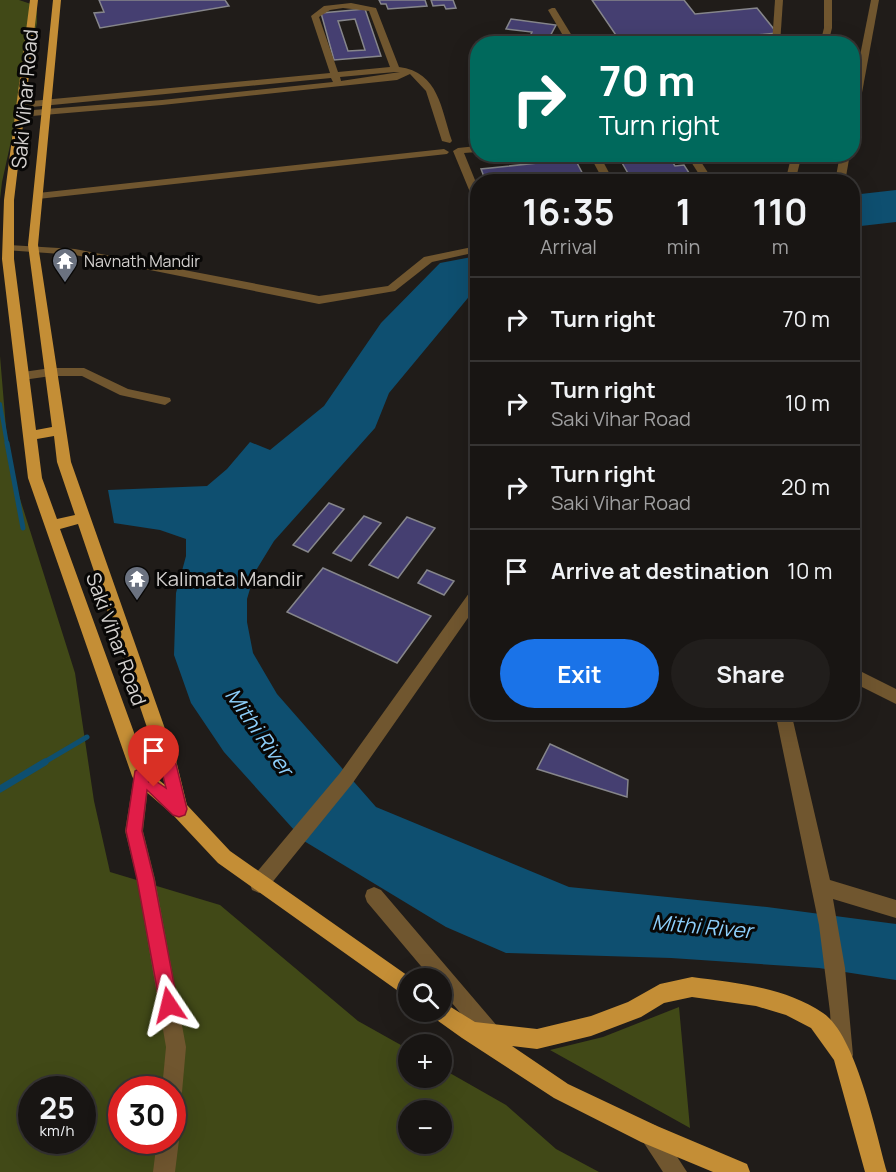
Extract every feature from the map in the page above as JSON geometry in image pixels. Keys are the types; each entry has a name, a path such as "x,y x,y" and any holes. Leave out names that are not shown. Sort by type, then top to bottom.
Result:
{"main road":[{"name":"Saki Vihar Road","path":"34,0 9,200 9,248 35,478 141,776 179,809"},
{"name":"Saki Vihar Road","path":"57,0 34,249 59,430 64,462 167,760 179,809"},
{"path":"30,34 53,32"},
{"path":"30,436 59,430"},
{"path":"52,526 83,518"},
{"path":"179,809 224,857 398,981"},
{"path":"469,1031 537,1039 591,1026 634,1010 660,994 692,987 756,996 789,1006 818,1021 843,1055 876,1172"},
{"path":"452,1019 561,1091 649,1134 739,1172"}],"street":[{"path":"777,36 779,0"},
{"path":"826,36 828,0"},
{"path":"860,78 875,0"},
{"path":"336,80 315,16 323,9 361,5 373,10 395,69"},
{"path":"819,7 828,28"},
{"path":"552,10 568,36"},
{"path":"336,80 395,69 418,74 426,82 447,141"},
{"path":"21,110 157,103 267,87 397,77 410,71"},
{"path":"46,108 157,92 267,87"},
{"path":"157,92 157,103"},
{"path":"470,150 459,151 470,179"},
{"path":"38,196 444,152"},
{"path":"9,248 75,252 319,300 391,289 428,259 470,250"},
{"path":"22,376 51,372 84,372 124,392 165,401"},
{"path":"259,884 293,846 359,762 470,603"},
{"path":"860,679 896,697"},
{"path":"785,720 823,893 842,1008 843,1055"},
{"path":"167,760 141,776 134,831 146,879 176,1047 173,1076"},
{"path":"823,893 896,909"},
{"path":"374,896 491,1034"},
{"path":"649,1134 676,1172"},
{"path":"164,1172 166,1154"}],"green space":[{"path":"0,0 19,0 37,6 37,23 0,199"},
{"path":"0,356 9,464 75,673 94,801 110,872 220,905 358,1021 398,1043 398,1088 452,1088 452,1074 506,1105 556,1149 599,1172 0,1172"},
{"path":"679,1007 690,1128 550,1050 603,1037"}],"water":[{"path":"896,190 896,222 860,226 860,194"},
{"name":"Mithi River","path":"470,257 470,295 389,393 375,428 274,541 255,572 247,599 247,622 253,653 277,694 376,807 569,887 767,907 896,924 896,980 819,968 671,958 506,953 446,927 304,841 224,752 191,703 174,655 176,593 186,556 186,539 160,530 114,523 108,490 207,486 227,469 250,442 270,450 324,406 381,323 440,263"}],"building":[{"path":"99,0 225,0 229,6 100,28 94,13 104,12"},
{"path":"379,0 425,0 427,6 388,9 386,4 381,4"},
{"path":"431,0 453,0 456,8 446,9 444,5 433,6"},
{"path":"592,0 684,0 695,14 757,8 777,33 745,36 617,36"},
{"path":"365,9 381,56 334,60 321,13","holes":["355,19 365,50 348,51 338,21"]},
{"path":"511,19 556,25 550,36 530,36 532,32 506,29"},
{"path":"547,162 577,162 583,174 483,174 481,169"},
{"path":"622,162 672,162 675,166 684,165 690,174 628,174"},
{"path":"329,503 344,509 308,552 293,545"},
{"path":"364,516 381,523 351,561 333,553"},
{"path":"407,517 435,528 398,578 369,565"},
{"path":"323,568 431,616 397,663 287,612"},
{"path":"427,570 454,581 444,595 418,583"},
{"path":"550,744 628,780 627,797 537,769"}],"waterway":[{"path":"0,404 7,444"},
{"path":"7,443 23,528"},
{"path":"43,763 87,737"},
{"path":"0,789 45,762"}],"place":[{"name":"Navnath Mandir","path":"65,284"},
{"name":"Kalimata Mandir","path":"137,602"}],"route":[{"path":"154,787 179,809 167,760 141,776 134,831 146,879 169,1005"}]}
